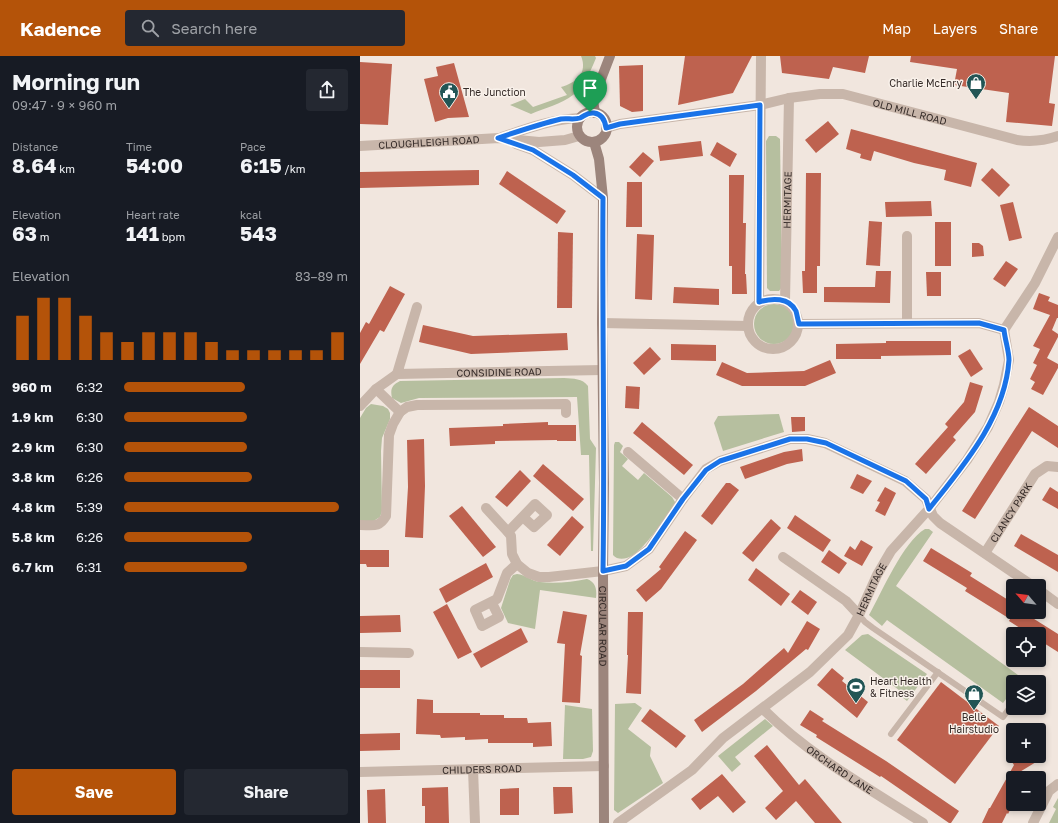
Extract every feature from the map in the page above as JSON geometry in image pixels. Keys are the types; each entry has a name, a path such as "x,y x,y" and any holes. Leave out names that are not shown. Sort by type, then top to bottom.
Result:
{"main road":[{"path":"595,113 593,100 610,56"},
{"path":"590,112 601,116 605,121 605,134 594,142 586,141 579,136 577,127 580,118 584,114 590,112"},
{"name":"CIRCULAR ROAD","path":"594,142 599,159 603,198 602,370 604,483 604,823"}],"street":[{"path":"759,302 761,56"},
{"name":"OLD MILL ROAD","path":"606,128 620,124 760,105 788,98 820,94 843,94 1017,140 1031,142 1058,136"},
{"name":"HERMITAGE","path":"785,301 788,98"},
{"name":"CLOUGHLEIGH ROAD","path":"498,138 533,126 563,119 580,118"},
{"name":"CLOUGHLEIGH ROAD","path":"360,146 498,138 539,142 565,140 579,136"},
{"name":"CLOUGHLEIGH ROAD","path":"498,138 533,150 573,175 603,198"},
{"path":"906,236 907,323"},
{"path":"799,324 979,323 1004,330 1035,283 1058,237"},
{"path":"769,298 778,299 785,301 796,312 799,324 796,334 790,343 775,350 767,348 753,338 748,326 749,316 753,308 759,302 769,298"},
{"path":"360,406 376,389 397,374 417,307"},
{"path":"602,323 748,326"},
{"name":"HERMITAGE","path":"783,558 846,601 859,615 877,575 891,551 929,509 967,460 988,427 999,402 1009,360 1004,330"},
{"name":"CONSIDINE ROAD","path":"397,374 602,370"},
{"path":"376,389 400,412"},
{"path":"360,525 378,525 386,516 389,434 392,424 400,412 407,407 417,404 566,404 566,413"},
{"path":"486,508 511,536 512,554 517,564 528,573 539,577 549,577 603,571 626,566 649,549 683,499 706,470 720,461 790,439 807,439 826,443 906,481 926,499 929,509"},
{"path":"628,452 683,499"},
{"name":"CLANCY PARK","path":"985,553 1035,474 1047,466 1058,467"},
{"name":"CLANCY PARK","path":"929,509 940,523 1023,579"},
{"path":"508,532 523,517"},
{"path":"492,603 497,599 507,573 517,564"},
{"path":"1046,595 1058,604"},
{"path":"618,823 692,770 723,738 763,709 815,667 848,635 859,615"},
{"path":"360,652 409,653"},
{"name":"ORCHARD LANE","path":"763,709 782,728 842,772 923,823"},
{"name":"CHILDERS ROAD","path":"360,772 604,766"},
{"path":"473,769 475,823"},
{"path":"1033,823 1049,792 1058,784"}],"lane":[{"path":"859,615 872,628 1003,717 1006,713"},
{"path":"891,734 938,672"}],"green space":[{"path":"581,56 595,56 596,58 584,83 573,95 531,114 510,105 525,99 533,107 567,95 561,87 576,80 582,72 583,62"},
{"path":"769,136 776,136 780,139 782,287 779,291 770,291 767,288 766,141"},
{"path":"774,304 788,310 794,324 788,338 774,344 760,338 754,324 760,310"},
{"path":"564,378 580,380 588,386 590,439 596,448 593,551 591,551 589,455 581,455 577,397 419,398 401,403 392,398 391,395 392,388 400,381"},
{"path":"371,404 383,406 388,409 390,413 390,419 382,438 382,511 380,517 372,522 360,521 360,418 366,408"},
{"path":"779,414 784,432 723,451 714,423 718,416"},
{"path":"615,442 619,442 623,446 620,452 628,459 622,466 638,480 644,473 672,497 675,502 674,506 643,546 633,555 623,559 617,558 613,555"},
{"path":"925,529 929,529 933,532 896,586 1018,675 1006,675 1006,699 1003,703 887,620 882,626 869,615 901,556 917,535"},
{"path":"517,574 546,583 587,579 594,584 596,598 540,590 535,629 508,623 501,608 510,580 513,575"},
{"path":"868,634 927,674 907,701 902,697 903,693 845,650 862,635"},
{"path":"635,703 642,708 628,729 651,747 650,756 663,783 618,813 614,810 615,704"},
{"path":"565,705 592,709 593,751 591,757 583,759 563,759"},
{"path":"765,719 773,726 735,757 741,764 732,772 718,756"},
{"path":"1058,798 1058,823 1049,823 1056,809 1053,807"}],"building":[{"path":"685,56 752,56 733,93 678,105"},
{"path":"780,56 869,56 865,73 833,67 829,79 782,73"},
{"path":"911,56 1055,56 1049,103 1055,104 1052,126 1006,122 1009,93 954,85 957,69 910,62"},
{"path":"360,62 392,64 388,125 360,124"},
{"path":"454,63 469,117 448,118 435,122 424,79 438,76 436,67"},
{"path":"643,65 643,111 632,112 620,106 619,66"},
{"path":"828,121 839,134 816,153 805,140"},
{"path":"851,129 977,163 971,187 944,180 946,170 914,163 874,151 871,161 860,158 861,154 846,149"},
{"path":"701,141 703,156 660,161 658,146"},
{"path":"717,142 737,154 730,167 710,155"},
{"path":"643,152 654,161 640,177 629,167"},
{"path":"992,168 1010,185 999,197 981,180"},
{"path":"479,170 479,185 360,188 360,172"},
{"path":"507,171 566,211 557,224 499,184"},
{"path":"806,173 821,173 820,266 817,266 817,293 803,293 802,271 805,271"},
{"path":"729,175 744,175 743,223 746,223 745,274 747,294 732,294 732,266 729,266"},
{"path":"627,182 642,182 642,227 626,227"},
{"path":"931,201 932,216 886,217 885,202"},
{"path":"1013,202 1022,238 1009,241 1000,205"},
{"path":"869,221 882,222 880,266 866,265"},
{"path":"935,222 951,222 951,266 935,266"},
{"path":"558,232 573,233 572,308 557,308"},
{"path":"637,234 654,235 652,300 635,299"},
{"path":"972,243 979,243 983,246 984,256 972,257"},
{"path":"1006,261 1018,269 1005,287 993,279"},
{"path":"876,271 891,271 890,303 824,302 824,287 875,287"},
{"path":"926,272 941,272 941,296 927,296"},
{"path":"390,286 405,294 384,332 380,330 360,364 360,333 366,322 369,324"},
{"path":"674,287 719,289 719,305 673,303"},
{"path":"1039,293 1050,297 1048,301 1058,305 1058,318 1052,330 1058,334 1058,337 1047,358 1058,364 1058,368 1043,395 1031,389 1035,382 1030,379 1037,365 1033,363 1040,349 1033,346 1050,315 1033,309"},
{"path":"423,325 473,336 567,333 568,350 471,354 419,342"},
{"path":"886,341 951,341 951,355 881,356 881,359 836,359 836,344 886,343"},
{"path":"671,344 716,345 716,361 671,360"},
{"path":"650,347 661,359 644,375 633,363"},
{"path":"970,349 983,369 971,377 958,356"},
{"path":"830,360 836,373 805,386 742,386 716,375 722,362 747,373 804,371"},
{"path":"970,382 983,386 975,412 953,437 956,440 926,474 915,464 948,427 945,424 964,402"},
{"path":"626,386 640,387 639,409 625,408"},
{"path":"1029,407 1058,426 1058,448 1032,431 975,519 962,511"},
{"path":"791,417 805,417 805,431 792,432"},
{"path":"548,422 548,425 576,425 576,441 495,441 495,444 450,446 449,428 503,426 503,424"},
{"path":"642,422 693,465 684,475 633,433"},
{"path":"424,439 425,486 423,538 405,537 408,487 407,440"},
{"path":"802,449 803,461 787,464 745,479 740,467 784,452"},
{"path":"543,464 584,499 573,511 533,476"},
{"path":"520,470 531,481 507,507 495,497"},
{"path":"857,474 872,481 863,494 850,488"},
{"path":"726,483 730,483 739,490 712,525 701,516"},
{"path":"885,487 896,493 885,516 875,511 880,502 877,501"},
{"path":"1050,487 1058,492 1058,509 1042,500"},
{"path":"462,506 496,547 483,557 449,516"},
{"path":"795,515 831,540 823,552 787,528"},
{"path":"572,516 584,527 560,556 547,545"},
{"path":"771,519 781,528 753,562 742,553"},
{"path":"685,531 697,540 661,589 646,602 636,590 661,569 659,567"},
{"path":"1021,534 1058,555 1058,572 1014,546"},
{"path":"861,540 873,547 862,566 844,556 850,546 855,550"},
{"path":"931,548 972,573 970,576 1006,599 1006,617 965,591 967,588 923,561"},
{"path":"360,550 389,550 389,567 367,567 366,564 360,564"},
{"path":"829,550 847,563 839,574 821,562"},
{"path":"486,563 493,577 446,603 439,589"},
{"path":"756,568 790,594 781,606 748,580"},
{"path":"800,590 817,602 808,615 791,602"},
{"path":"447,604 472,652 458,659 433,612"},
{"path":"563,611 587,615 580,655 582,656 580,703 562,702 565,644 557,643"},
{"path":"628,612 643,612 641,694 626,693"},
{"path":"400,615 401,632 360,633 360,616"},
{"path":"1010,619 1034,619 1058,634 1058,652 1046,644 1046,627 1018,627 1009,621"},
{"path":"807,621 820,629 808,650 806,649 756,691 702,732 694,720 743,684 784,648 788,653"},
{"path":"521,628 528,642 481,668 473,654"},
{"path":"832,668 844,678 842,681 868,702 857,718 817,685"},
{"path":"360,670 400,670 400,688 360,688"},
{"path":"941,682 999,726 955,784 897,740"},
{"path":"417,699 433,700 433,713 480,713 480,715 504,715 504,718 527,718 528,723 551,722 552,746 533,747 533,743 488,743 488,739 465,740 465,737 441,738 440,735 416,734"},
{"path":"650,709 686,736 676,748 641,721"},
{"path":"810,710 824,719 822,721 886,761 959,811 951,823 881,776 880,777 816,737 817,735 800,725"},
{"path":"400,733 400,750 360,751 360,734"},
{"path":"767,745 799,785 805,779 842,823 815,823 796,801 776,820 765,808 783,791 754,756"},
{"path":"1013,763 1034,763 1021,771 1011,771 1014,765"},
{"path":"722,774 746,802 733,813 718,796 700,810 691,799"},
{"path":"1006,779 1006,811 1010,811 1002,823 982,823"},
{"path":"448,787 449,823 425,823 425,806 422,806 422,788"},
{"path":"553,787 572,787 573,813 554,814"},
{"path":"519,788 519,815 500,815 500,789"},
{"path":"385,789 386,823 368,823 367,790"}],"place":[{"name":"Charlie McEnry","path":"976,100"},
{"name":"The Junction","path":"449,109"},
{"name":"Heart Health & Fitness","path":"856,704"},
{"name":"Belle Hairstudio","path":"974,711"}],"route":[{"path":"760,105 759,302 769,298 785,301 796,312 799,324 979,323 1004,330 1009,360 999,402 988,427 967,460 929,509 926,499 906,481 826,443 807,439 790,439 720,461 706,470 683,499 649,549 626,566 603,571 603,198 573,175 533,150 498,138 533,126 563,119 580,118 584,114 590,112 601,116 605,121 606,128 620,124 760,105"}]}
